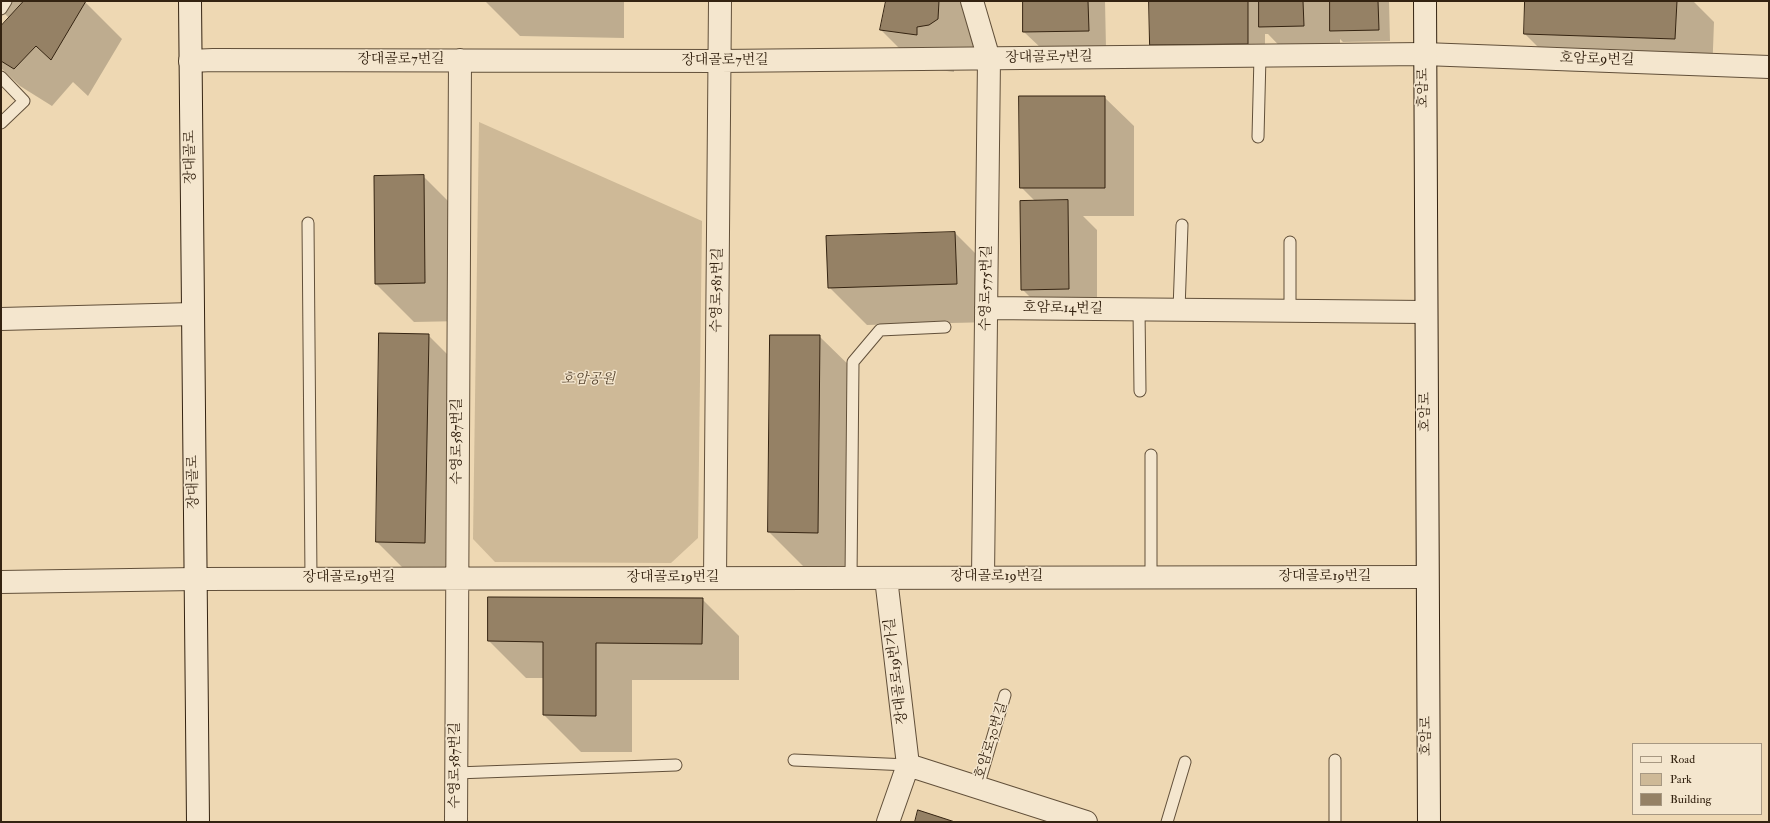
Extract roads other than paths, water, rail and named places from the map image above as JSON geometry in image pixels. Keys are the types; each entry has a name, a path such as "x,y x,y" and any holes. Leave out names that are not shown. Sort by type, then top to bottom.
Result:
{"street":[{"name":"장대골로","path":"190,1 198,822"},
{"name":"수영로581번길","path":"715,578 720,1"},
{"name":"수영로575번길","path":"972,1 989,59 983,578"},
{"name":"호암로","path":"1425,1 1424,54 1429,822"},
{"name":"장대골로7번길","path":"190,61 720,61 1424,54"},
{"name":"호암로9번길","path":"1424,54 1769,67"},
{"name":"수영로587번길","path":"456,822 460,60"},
{"name":"호암로14번길","path":"986,308 1290,312 1426,312"},
{"path":"1,319 193,314"},
{"name":"장대골로19번길","path":"196,579 1427,577"},
{"name":"장대골로19번가길","path":"886,578 908,765 888,822"},
{"path":"1,582 196,579"},
{"name":"호암로30번길","path":"908,765 1086,822"}],"lane":[{"path":"1,8 6,1"},
{"path":"1258,137 1260,56"},
{"path":"1,77 24,101 1,123"},
{"path":"308,223 311,578"},
{"path":"1179,310 1182,225"},
{"path":"1290,242 1290,312"},
{"path":"1139,310 1140,390"},
{"path":"851,578 853,362 880,330 945,327"},
{"path":"1151,455 1151,577"},
{"name":"호암로30번길","path":"978,787 1006,695"},
{"path":"794,760 908,765"},
{"path":"1335,760 1335,822"},
{"path":"1167,822 1185,762"},
{"path":"456,773 676,765"}],"park label":[{"name":"호암공원","path":"588,380"}]}
